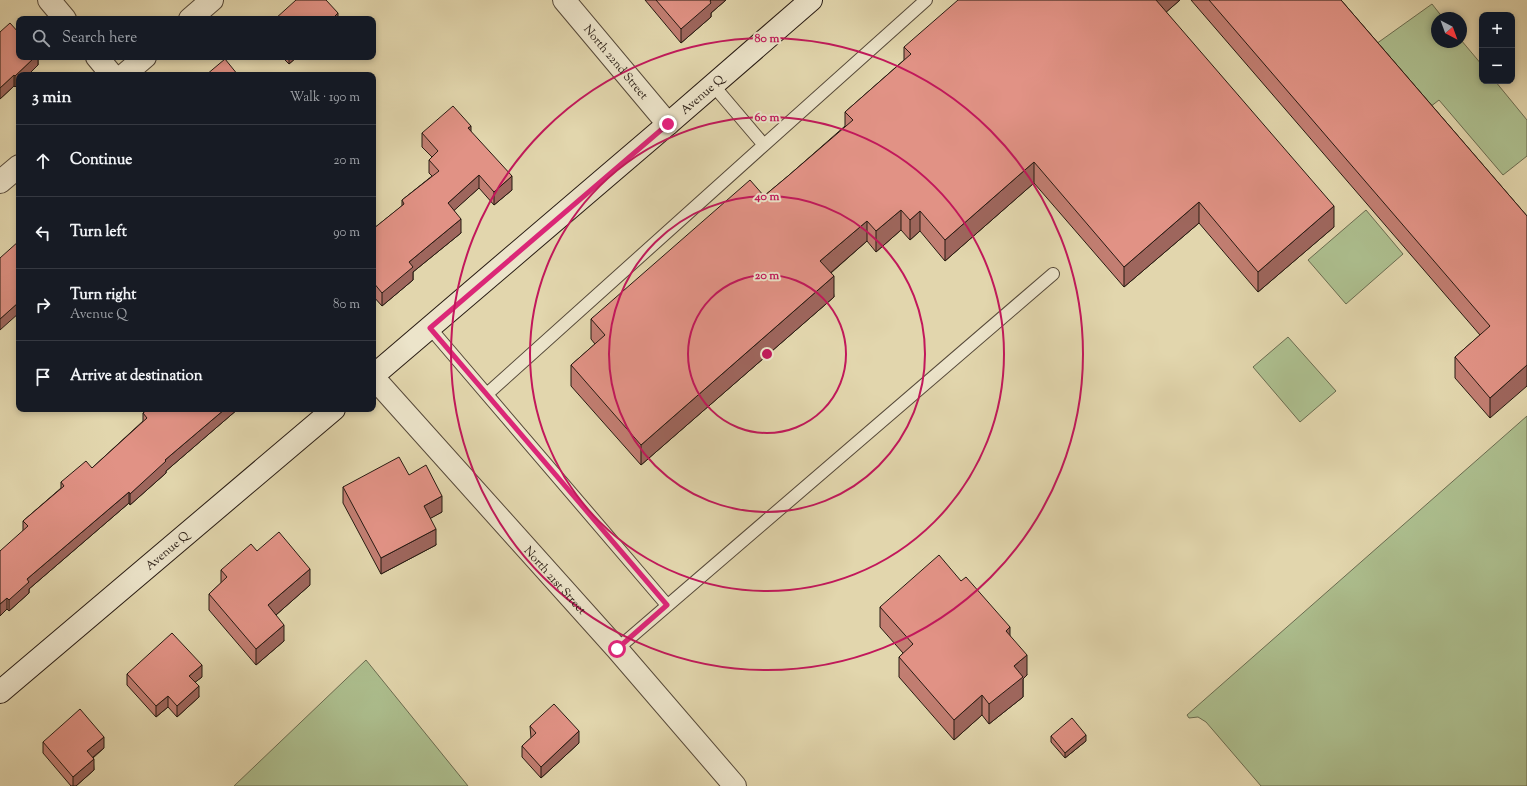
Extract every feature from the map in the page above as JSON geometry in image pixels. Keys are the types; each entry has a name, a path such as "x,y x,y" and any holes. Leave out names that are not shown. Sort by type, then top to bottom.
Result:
{"street":[{"path":"49,0 62,16"},
{"path":"193,16 212,0"},
{"name":"North 22nd Street","path":"564,0 668,124"},
{"name":"Avenue Q","path":"376,374 811,0"},
{"path":"100,60 110,72"},
{"path":"128,72 142,60"},
{"path":"0,182 16,169"},
{"name":"North 21st Street","path":"376,380 617,649 735,786"},
{"name":"Avenue Q","path":"0,692 330,412"}],"lane":[{"path":"487,394 926,0"},
{"path":"713,85 764,145"},
{"path":"617,649 1053,274"},
{"path":"430,328 667,605"}],"green space":[{"path":"1432,4 1438,12 1431,12 1431,48 1467,47 1479,61 1479,84 1497,84 1527,120 1527,156 1503,175 1439,100 1430,107 1376,44"},
{"path":"1366,210 1403,254 1346,304 1308,260"},
{"path":"1288,337 1336,391 1300,422 1253,367"},
{"path":"1527,416 1527,786 1261,786 1206,722 1198,717 1189,718 1187,715"},
{"path":"366,660 468,786 234,786"}],"building":[{"path":"296,0 326,0 338,13 335,16 278,16"},
{"path":"656,0 711,0 711,3 681,29"},
{"path":"958,0 1156,0 1334,206 1258,272 1199,202 1124,267 1034,162 945,240 920,211 910,220 901,210 876,231 867,221 820,261 834,276 641,445 571,365 605,335 591,319 750,180 764,196 853,120 845,112 911,54 904,47"},
{"path":"1209,0 1341,0 1527,216 1527,365 1490,398 1455,357 1490,326"},
{"path":"10,23 16,30 16,60 32,60 19,72 16,72 16,75 14,75 0,88 0,32"},
{"path":"226,60 236,72 210,72"},
{"path":"453,106 471,126 468,128 512,176 494,192 479,175 448,203 461,219 409,262 413,267 382,293 376,286 376,227 404,204 402,200 439,171 429,160 438,151 422,133"},
{"path":"16,244 16,305 0,319 0,258"},
{"path":"221,412 165,460 166,461 130,494 129,492 27,579 29,582 9,600 7,598 0,604 0,551 28,526 23,521 64,486 61,482 86,461 92,468 147,418 143,413"},
{"path":"399,457 409,475 426,465 442,496 424,506 436,529 381,558 343,487"},
{"path":"279,532 310,569 268,605 284,625 256,649 209,594 227,577 221,570 251,544 257,551"},
{"path":"939,555 961,581 966,577 1010,627 1006,631 1027,655 1014,666 1023,677 989,704 982,695 954,720 899,657 913,644 880,607"},
{"path":"172,633 202,665 189,676 199,686 177,706 168,696 156,706 127,674"},
{"path":"554,704 579,731 541,767 522,746 536,733 530,726"},
{"path":"80,709 104,737 87,751 94,759 73,777 43,742"},
{"path":"1072,718 1086,735 1065,753 1051,736"}],"route":[{"path":"617,649 667,605 430,328 668,124"}]}
